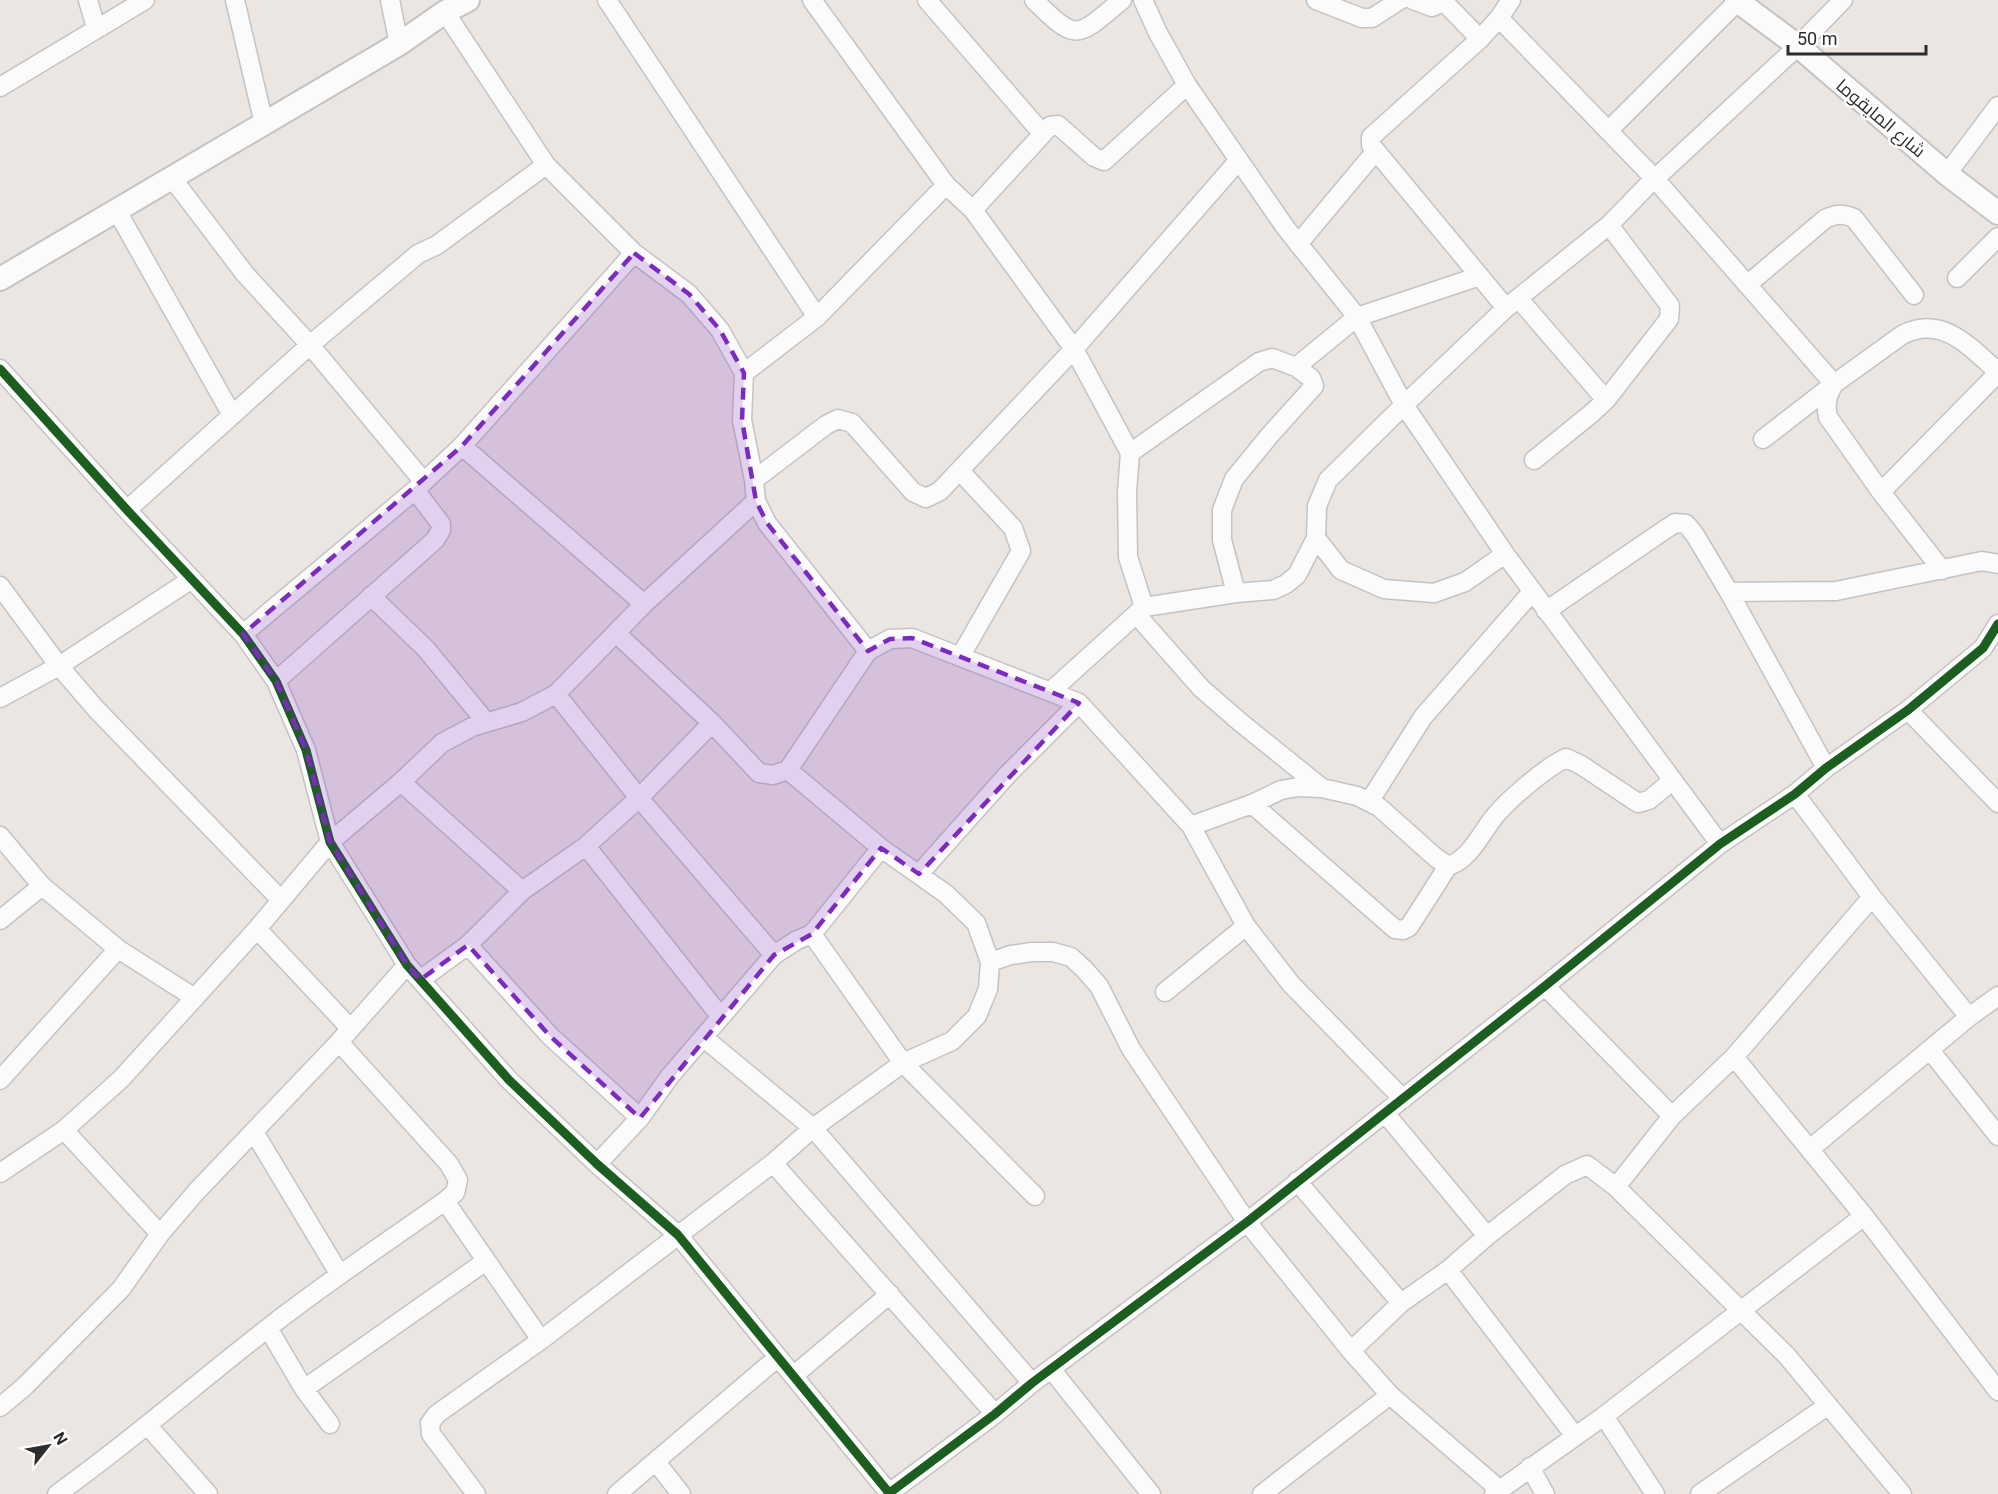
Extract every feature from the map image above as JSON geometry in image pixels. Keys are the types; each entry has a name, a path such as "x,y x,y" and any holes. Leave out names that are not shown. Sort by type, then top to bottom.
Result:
{"street":[{"path":"87,0 96,28"},
{"path":"0,87 145,0"},
{"path":"235,0 264,124"},
{"path":"390,0 399,44"},
{"path":"0,279 399,44 445,12 468,0"},
{"path":"607,0 817,317"},
{"path":"812,0 946,185 973,210 1074,349 1130,453 1127,492 1128,557 1140,610 1201,688 1322,788"},
{"path":"927,0 1042,134"},
{"path":"1034,0 1067,29 1078,32 1089,27 1122,0"},
{"path":"1143,0 1158,33 1187,85 1298,244 1357,316 1404,405 1505,554 1720,844"},
{"path":"1316,0 1362,18 1371,18 1400,0"},
{"path":"1413,0 1432,7 1446,4 1480,39"},
{"path":"1511,0 1499,18 1480,39 1371,137 1371,145 1480,276 1512,303 1606,400"},
{"path":"1608,131 1737,0"},
{"name":"شارع المايقوما","path":"1737,0 1797,46 1947,174 1998,213"},
{"path":"1050,692 1140,610 1236,593 1273,590 1286,584 1297,575 1316,538 1317,506 1328,480 1512,303 1609,225 1797,46 1842,0"},
{"path":"445,12 546,165 634,253 689,294 720,330 744,373 742,420 756,501 767,523 868,651"},
{"path":"1499,18 1655,179 1834,384"},
{"path":"973,210 1050,126 1058,124 1094,157 1104,161 1187,85"},
{"path":"1947,174 1998,106"},
{"path":"1298,244 1375,152"},
{"path":"754,480 826,425 838,419 852,423 913,492 926,498 940,491 1074,349 1239,160"},
{"path":"127,510 310,345 418,254 436,245 546,165"},
{"path":"172,178 246,274 310,345 420,486 441,524 441,530 435,540 276,681"},
{"path":"744,373 817,317 946,185"},
{"path":"117,211 232,415"},
{"path":"1747,285 1825,219 1835,214 1843,214 1854,218 1914,295"},
{"path":"1534,460 1606,400 1669,319 1670,306 1609,225"},
{"path":"1957,278 1998,237"},
{"path":"243,634 420,486 462,447 634,253"},
{"path":"1296,367 1357,316 1480,276"},
{"path":"1763,440 1834,384 1902,335 1913,329 1928,328 1947,331 1967,345 1998,373 1881,492"},
{"path":"1130,453 1259,362 1272,358 1296,367 1311,378 1314,386 1234,479 1222,510 1222,540 1236,593"},
{"path":"0,369 243,634 276,681 306,750 330,842 406,965 509,1080 597,1164 678,1235 889,1494 995,1414 1032,1383 1247,1222 1720,844 1795,794 1826,768 1990,653 1998,624"},
{"path":"1834,384 1825,404 1828,417 1881,492 1942,570"},
{"path":"462,447 644,604"},
{"path":"960,471 1013,528 1021,550 960,657"},
{"path":"0,1173 64,1130 122,1079 257,929 330,842 401,782 442,743 472,727 522,712 556,694 644,604 756,501"},
{"path":"1546,611 1675,524 1686,524 1695,535 1728,592 1826,768"},
{"path":"1316,538 1341,570 1384,590 1434,593 1465,582 1505,554"},
{"path":"1728,592 1836,591 1982,561 1998,564"},
{"path":"0,698 59,666 192,579"},
{"path":"0,586 59,666 96,709 281,900"},
{"path":"1369,802 1423,717 1532,592"},
{"path":"371,596 426,649 486,722"},
{"path":"617,634 712,723 759,773 773,775 788,770 868,651 890,639 912,638 1079,703 1191,826 1246,926 1291,984 1403,1099"},
{"path":"556,694 639,798 774,955"},
{"path":"919,874 1008,774 1079,703"},
{"path":"1908,710 1998,803"},
{"path":"420,980 468,945 522,891 586,846 639,798 712,723"},
{"path":"1252,804 1395,929 1402,930 1409,927 1448,866 1459,863 1496,815 1551,765 1566,758 1581,765 1638,803 1649,800 1672,781"},
{"path":"476,1494 431,1434 430,1423 437,1414 541,1340 773,1163 813,1128 903,1063 952,1041 977,1016 988,989 990,962 976,923 946,894 881,848 788,770"},
{"path":"401,782 522,891"},
{"path":"1191,826 1252,804 1281,790 1298,787 1322,788 1357,796 1379,807 1435,858 1448,866"},
{"path":"1795,794 1872,897 1970,1017"},
{"path":"0,836 42,886 118,949 195,998"},
{"path":"586,846 721,1017"},
{"path":"597,1164 639,1118 670,1076 774,955 797,940 812,934 881,848"},
{"path":"0,920 42,886"},
{"path":"1616,1187 1672,1116 1734,1057 1872,897"},
{"path":"1165,992 1246,926"},
{"path":"57,1494 148,1425 268,1328 455,1193 458,1180 449,1164 257,929"},
{"path":"812,934 903,1063 1035,1196"},
{"path":"468,945 550,1036 639,1118"},
{"path":"0,1080 118,949"},
{"path":"990,962 1011,955 1053,952 1071,957 1084,969 1099,986 1131,1049 1247,1222 1351,1351 1390,1395 1497,1492 1604,1416 1864,1216"},
{"path":"0,1407 24,1387 121,1289 160,1234 345,1035 406,965"},
{"path":"1545,986 1672,1116"},
{"path":"1810,1149 1998,996"},
{"path":"704,1038 813,1128 1032,1383"},
{"path":"1930,1050 1998,1136"},
{"path":"1734,1057 1864,1216 1998,1391"},
{"path":"1385,1113 1487,1236"},
{"path":"64,1130 160,1234"},
{"path":"254,1132 340,1275"},
{"path":"773,1163 995,1414"},
{"path":"1351,1351 1401,1303 1448,1270 1487,1236 1565,1175 1587,1165 1616,1187 1787,1356 1902,1494"},
{"path":"1297,1181 1401,1303"},
{"path":"446,1201 541,1340"},
{"path":"304,1389 486,1261"},
{"path":"1448,1270 1575,1436"},
{"path":"793,1376 890,1294"},
{"path":"268,1328 304,1389 330,1424"},
{"path":"617,1494 777,1358"},
{"path":"1051,1369 1151,1494"},
{"path":"1262,1494 1390,1395"},
{"path":"1700,1494 1827,1406"},
{"path":"1604,1416 1655,1494"},
{"path":"148,1425 208,1494"},
{"path":"656,1462 681,1494"},
{"path":"1530,1467 1545,1494"}],"highlighted area":[{"path":"634,253 689,294 720,330 744,373 742,420 756,501 767,523 868,651 890,639 912,638 1079,703 919,874 881,848 812,934 774,955 640,1118 550,1036 468,945 420,980 407,965 330,842 306,750 276,681 243,634 462,446"}],"cycle path":[{"path":"0,369 243,634 276,681 306,750 330,842 407,965 509,1080 597,1164 678,1235 890,1494"},
{"path":"888,1494 1247,1222 1720,844 1795,794 1826,768 1908,710 1983,648 1998,624"}]}
